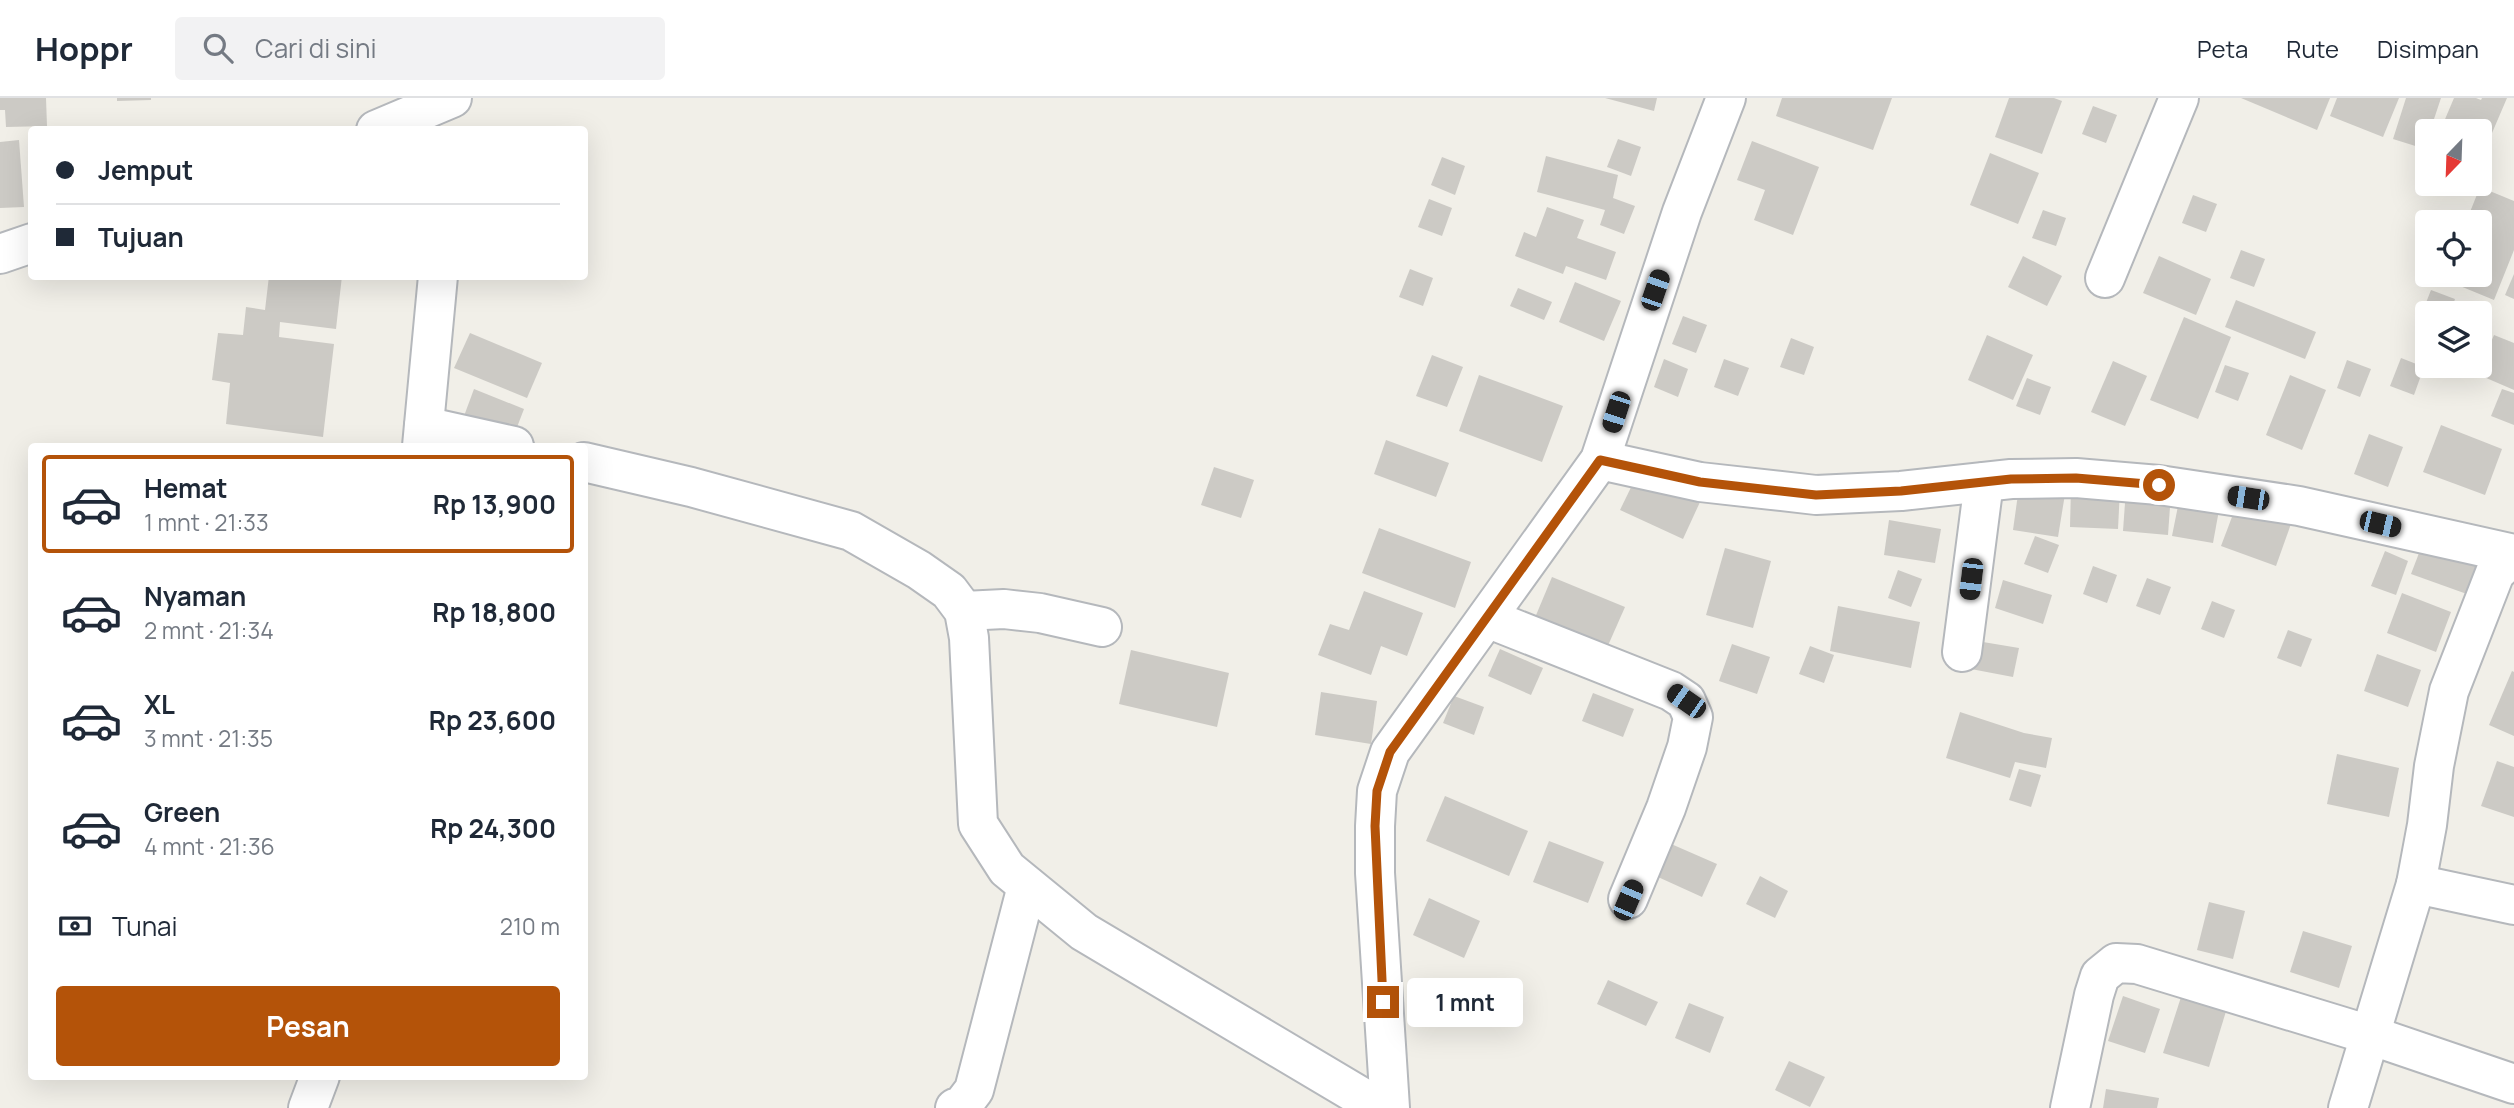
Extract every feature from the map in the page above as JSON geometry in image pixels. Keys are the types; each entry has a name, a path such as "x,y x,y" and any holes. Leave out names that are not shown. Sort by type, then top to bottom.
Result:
{"street":[{"path":"386,126 453,98 451,126"},
{"path":"1390,1108 1376,873 1377,791 1395,744 1600,460 1682,212 1726,98"},
{"path":"2105,278 2179,98"},
{"path":"0,254 28,244"},
{"path":"438,280 423,436 487,443"},
{"path":"1600,460 1700,482 1816,495 2076,478 2159,485 2299,506 2514,554"},
{"path":"588,463 691,487 851,531 919,570 949,591 964,611 968,638 978,824 1007,869 1084,932 1380,1108"},
{"path":"1962,652 1984,482"},
{"path":"2348,1108 2416,884 2434,766 2449,691 2495,573 2514,554"},
{"path":"964,611 1004,609 1041,613 1102,627"},
{"path":"1487,618 1671,691 1686,701 1693,717 1687,747 1666,808 1628,900"},
{"path":"2416,884 2514,905"},
{"path":"955,1108 961,1107 974,1090 1027,886"},
{"path":"2070,1108 2100,976 2116,963 2137,964 2370,1035 2514,1084"},
{"path":"309,1108 319,1080"}],"building":[{"path":"0,98 46,98 47,126 6,127 5,110 0,110"},
{"path":"117,98 151,98 151,100 117,101"},
{"path":"1605,98 1657,98 1654,111"},
{"path":"1782,98 1892,98 1873,150 1776,116"},
{"path":"2009,98 2054,98 2062,101 2042,154 1995,137"},
{"path":"2241,98 2330,98 2317,130"},
{"path":"2337,98 2399,98 2383,137 2330,116"},
{"path":"2406,98 2441,98 2434,119 2415,119 2415,146 2393,139"},
{"path":"2454,98 2507,98 2492,133 2492,119 2445,119"},
{"path":"2093,106 2117,115 2106,143 2082,134"},
{"path":"1618,139 1641,147 1631,176 1607,167"},
{"path":"19,140 24,207 0,208 0,142"},
{"path":"1752,141 1819,167 1793,235 1754,220 1765,190 1737,180"},
{"path":"1990,153 2039,173 2018,224 1970,205"},
{"path":"1546,156 1618,175 1613,198 1635,206 1624,234 1600,225 1605,210 1537,192"},
{"path":"1442,157 1465,166 1455,195 1431,185"},
{"path":"2492,192 2514,201 2514,250 2494,300 2462,287 2492,287 2492,210 2471,210 2476,196 2492,196"},
{"path":"2193,195 2217,204 2206,232 2182,223"},
{"path":"1429,199 1452,208 1442,236 1418,227"},
{"path":"1547,207 1584,220 1577,238 1616,252 1606,280 1566,266 1563,274 1515,256 1524,232 1536,237"},
{"path":"2043,210 2066,218 2056,246 2032,238"},
{"path":"2241,250 2265,259 2254,287 2230,278"},
{"path":"2023,256 2062,276 2047,306 2008,287"},
{"path":"2159,256 2211,279 2196,315 2143,293"},
{"path":"1410,269 1433,278 1423,306 1399,297"},
{"path":"2514,274 2514,299 2505,295"},
{"path":"269,280 342,280 336,329 280,322 279,337 334,344 323,437 226,424 230,383 212,380 218,333 243,335 246,307 265,310"},
{"path":"1575,282 1621,301 1604,341 1559,322"},
{"path":"1518,288 1552,302 1544,320 1510,306"},
{"path":"2431,290 2455,299 2454,301 2427,301"},
{"path":"2236,300 2316,332 2305,359 2225,327"},
{"path":"1683,316 1707,325 1696,353 1672,344"},
{"path":"2184,317 2231,337 2198,419 2150,400"},
{"path":"470,333 542,363 527,398 454,368"},
{"path":"1987,335 2033,355 2013,400 1968,380"},
{"path":"2494,335 2514,343 2514,390 2486,378 2492,378"},
{"path":"1791,338 1814,347 1804,375 1780,367"},
{"path":"1432,355 1463,367 1447,407 1416,396"},
{"path":"2401,358 2415,363 2415,378 2420,378 2414,395 2390,386"},
{"path":"1664,359 1688,369 1678,397 1654,387"},
{"path":"1724,359 1749,368 1738,396 1714,387"},
{"path":"2347,360 2371,369 2360,397 2337,388"},
{"path":"2113,361 2147,376 2125,426 2091,412"},
{"path":"2225,365 2249,373 2238,401 2215,392"},
{"path":"1479,375 1563,406 1542,462 1459,431"},
{"path":"2290,375 2326,390 2302,450 2266,435"},
{"path":"2027,378 2051,387 2040,415 2016,406"},
{"path":"474,389 524,409 514,435 464,416"},
{"path":"2502,389 2514,393 2514,425 2491,416"},
{"path":"2441,425 2502,449 2485,495 2423,472"},
{"path":"2369,434 2403,447 2388,487 2354,474"},
{"path":"1386,440 1449,463 1436,497 1374,474"},
{"path":"1214,467 1254,480 1241,518 1201,505"},
{"path":"1638,473 1700,502 1683,539 1620,510"},
{"path":"2019,487 2065,494 2058,537 2013,530"},
{"path":"2071,487 2120,489 2118,529 2070,527"},
{"path":"2126,489 2171,493 2168,535 2123,531"},
{"path":"2181,491 2221,499 2213,543 2172,536"},
{"path":"2238,501 2292,521 2276,566 2221,546"},
{"path":"1889,520 1941,529 1935,563 1884,555"},
{"path":"1379,528 1471,562 1455,608 1362,573"},
{"path":"2035,536 2059,545 2048,573 2024,564"},
{"path":"2424,540 2491,563 2478,598 2411,574"},
{"path":"1725,548 1771,561 1753,628 1706,615"},
{"path":"2385,551 2408,561 2396,595 2371,586"},
{"path":"2093,566 2117,575 2107,603 2083,594"},
{"path":"1898,570 1922,579 1911,607 1888,598"},
{"path":"1552,577 1625,607 1606,650 1534,620"},
{"path":"2147,578 2171,587 2160,615 2136,606"},
{"path":"2003,580 2052,595 2043,624 1995,608"},
{"path":"1364,591 1423,613 1407,656 1381,646 1371,675 1318,655 1330,624 1349,630"},
{"path":"2402,593 2451,612 2436,652 2387,633"},
{"path":"2212,601 2235,610 2224,638 2201,629"},
{"path":"1838,606 1920,622 1911,668 1830,651"},
{"path":"2288,630 2312,639 2301,667 2277,658"},
{"path":"1977,641 2019,648 2013,677 1971,669"},
{"path":"1732,644 1770,657 1757,694 1719,681"},
{"path":"1810,646 1834,655 1824,683 1799,674"},
{"path":"1500,649 1543,668 1531,695 1488,676"},
{"path":"1131,650 1229,673 1217,727 1119,704"},
{"path":"2377,654 2421,670 2408,707 2364,691"},
{"path":"2512,671 2514,672 2514,736 2489,725"},
{"path":"1321,692 1377,701 1371,744 1315,735"},
{"path":"1593,693 1634,709 1623,737 1582,721"},
{"path":"1454,696 1484,707 1474,735 1443,723"},
{"path":"1960,712 2024,733 2052,738 2046,768 2015,762 2010,778 1946,758"},
{"path":"2337,754 2399,768 2389,817 2327,804"},
{"path":"2497,761 2514,767 2514,817 2481,806"},
{"path":"2019,769 2041,775 2031,807 2009,800"},
{"path":"1445,796 1528,831 1509,876 1426,841"},
{"path":"1662,840 1717,864 1702,897 1647,872"},
{"path":"1549,841 1604,862 1588,903 1533,882"},
{"path":"1760,876 1788,891 1775,918 1746,904"},
{"path":"1429,898 1480,921 1464,958 1413,935"},
{"path":"2209,902 2245,911 2233,959 2197,950"},
{"path":"2303,931 2352,946 2339,988 2290,972"},
{"path":"1608,980 1658,1002 1646,1026 1597,1004"},
{"path":"2182,994 2227,1008 2209,1067 2163,1053"},
{"path":"2123,996 2160,1009 2145,1053 2108,1041"},
{"path":"1689,1003 1724,1017 1710,1053 1675,1038"},
{"path":"1789,1061 1825,1077 1810,1107 1775,1090"},
{"path":"2106,1089 2159,1098 2157,1108 2103,1108"}],"route":[{"path":"1383,1002 1375,826 1377,791 1390,752 1600,460 1700,482 1816,495 1901,491 2011,479 2076,478 2159,485"}]}
